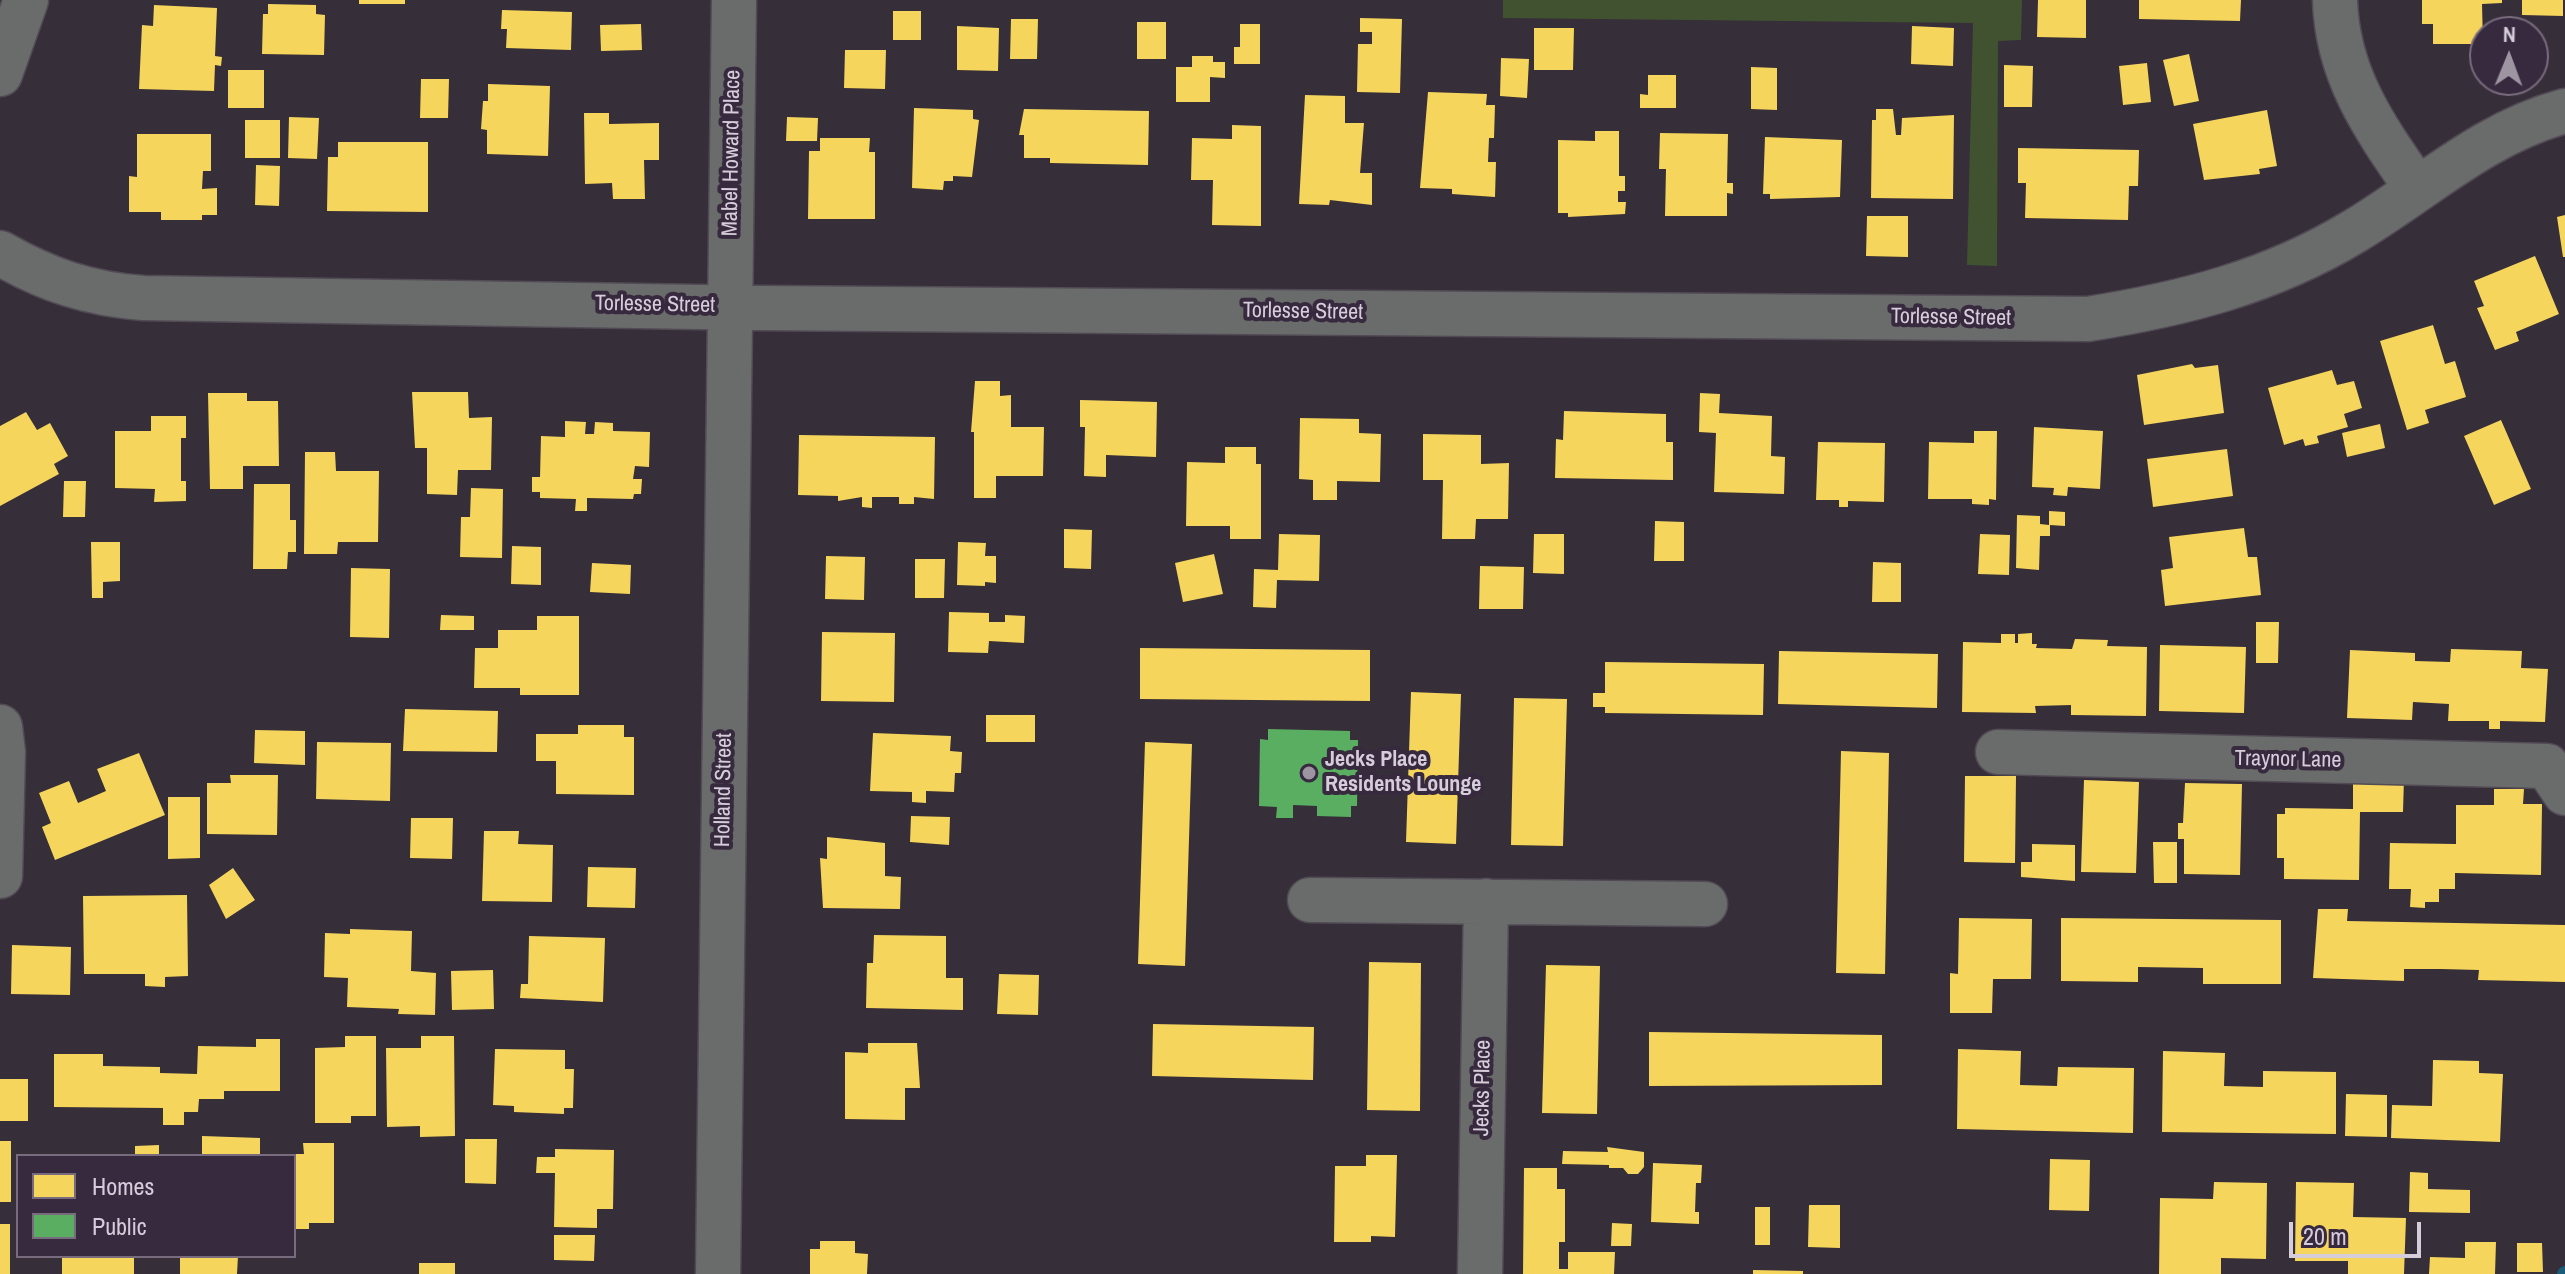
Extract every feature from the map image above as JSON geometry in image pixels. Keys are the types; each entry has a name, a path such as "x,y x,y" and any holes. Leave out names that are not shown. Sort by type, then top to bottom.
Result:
{"street":[{"path":"0,74 26,0"},
{"name":"Mabel Howard Place","path":"731,306 734,0"},
{"path":"2335,0 2340,45 2354,90 2374,127 2416,187"},
{"name":"Torlesse Street","path":"0,253 50,279 100,295 731,306 2088,319 2201,298 2278,272 2353,232 2416,187 2506,132 2565,111"},
{"name":"Holland Street","path":"718,1274 731,306"},
{"path":"0,727 3,752 0,876"},
{"name":"Traynor Lane","path":"1998,752 2547,766 2565,793"},
{"path":"1310,900 1705,904"},
{"name":"Jecks Place","path":"1480,1274 1486,901"}],"green space":[{"path":"1503,0 2022,0 2021,40 1998,41 1997,266 1967,265 1973,23 1503,18"}],"building: Homes":[{"path":"359,0 405,0 405,4 359,4"},
{"path":"2038,0 2086,0 2086,38 2037,37"},
{"path":"2139,0 2241,0 2240,21 2139,19"},
{"path":"2422,0 2502,0 2502,3 2482,4 2482,16 2469,16 2469,44 2433,44 2433,24 2422,24"},
{"path":"2522,0 2563,0 2563,16 2522,15"},
{"path":"268,4 316,5 316,14 325,15 324,55 262,54 263,14 268,14"},
{"path":"154,5 217,8 215,56 222,57 221,66 215,65 214,91 139,89 142,25 153,26"},
{"path":"502,10 572,12 571,50 506,48 507,29 501,29"},
{"path":"893,11 921,11 921,40 893,40"},
{"path":"1360,18 1402,19 1400,93 1357,92 1358,44 1372,44 1372,32 1360,32"},
{"path":"1011,19 1038,19 1037,59 1010,59"},
{"path":"1137,22 1166,22 1166,59 1137,59"},
{"path":"641,24 642,50 601,51 600,25"},
{"path":"1240,24 1260,24 1260,64 1234,64 1234,47 1240,47"},
{"path":"957,26 999,28 998,71 957,70"},
{"path":"1912,26 1954,28 1953,66 1911,64"},
{"path":"1534,28 1574,28 1573,70 1534,70"},
{"path":"845,50 886,50 885,89 844,88"},
{"path":"2189,54 2199,101 2174,106 2163,60"},
{"path":"1192,56 1213,56 1213,62 1225,62 1225,78 1210,77 1210,102 1176,102 1176,67 1192,67"},
{"path":"1501,58 1529,59 1527,98 1500,96"},
{"path":"2147,63 2151,102 2123,105 2119,66"},
{"path":"2004,65 2033,66 2032,107 2004,107"},
{"path":"1751,67 1777,68 1777,110 1751,109"},
{"path":"228,70 264,70 264,108 228,108"},
{"path":"1648,75 1676,75 1676,108 1640,108 1640,94 1648,95"},
{"path":"421,79 449,79 448,118 420,118"},
{"path":"488,84 550,86 548,156 487,154 487,130 481,129 483,101 488,101"},
{"path":"1428,92 1487,94 1486,105 1495,105 1494,138 1489,138 1488,162 1496,162 1495,197 1452,194 1452,189 1420,188"},
{"path":"1305,95 1345,96 1345,123 1364,123 1360,173 1372,173 1372,205 1330,200 1329,205 1299,204"},
{"path":"914,108 973,110 973,119 979,120 972,177 953,176 953,181 944,181 943,190 912,188"},
{"path":"1024,109 1149,111 1148,165 1050,163 1050,158 1024,158 1024,135 1019,135"},
{"path":"1876,109 1893,109 1896,135 1901,135 1902,118 1954,115 1953,199 1871,198 1872,120 1876,120"},
{"path":"2267,110 2277,166 2259,169 2260,174 2204,180 2193,124"},
{"path":"584,113 609,113 609,124 659,123 659,160 644,160 645,199 613,199 612,183 585,184"},
{"path":"289,117 319,118 317,159 288,158"},
{"path":"787,117 818,118 817,141 786,141"},
{"path":"245,120 280,120 280,158 245,158"},
{"path":"1232,125 1261,126 1261,226 1212,225 1213,180 1191,180 1192,138 1232,139"},
{"path":"1595,131 1619,131 1619,176 1625,176 1625,191 1618,191 1618,202 1626,202 1625,214 1568,217 1568,213 1558,213 1558,140 1595,141"},
{"path":"1660,133 1728,134 1727,183 1733,183 1733,194 1727,193 1727,216 1665,216 1666,169 1659,169"},
{"path":"137,134 211,134 211,171 203,171 202,189 217,188 217,215 202,215 202,220 161,220 161,212 129,212 129,176 137,177"},
{"path":"1765,137 1842,140 1840,197 1770,199 1770,194 1763,194"},
{"path":"820,138 870,138 869,152 875,152 875,219 808,219 809,151 820,151"},
{"path":"338,142 428,142 428,212 327,211 328,157 338,157"},
{"path":"2018,148 2139,150 2138,186 2129,186 2128,220 2025,218 2026,183 2018,183"},
{"path":"256,165 280,166 279,206 255,205"},
{"path":"2565,215 2565,257 2563,257 2557,217"},
{"path":"1867,216 1908,216 1908,257 1866,256"},
{"path":"2535,256 2559,314 2516,332 2519,341 2495,350 2477,308 2484,306 2474,281"},
{"path":"2433,325 2445,364 2455,361 2466,397 2425,410 2429,423 2407,430 2380,341"},
{"path":"2192,364 2195,368 2218,365 2224,413 2144,425 2137,375"},
{"path":"2332,370 2337,385 2354,381 2362,408 2344,414 2348,427 2317,436 2319,443 2305,446 2303,439 2284,445 2268,388"},
{"path":"975,381 1000,381 1000,396 1011,395 1011,427 1044,427 1043,476 996,476 996,498 974,498 974,432 971,432"},
{"path":"412,392 468,392 469,418 492,417 491,470 458,470 457,495 427,494 427,448 415,448"},
{"path":"208,393 247,393 247,401 278,401 279,466 243,466 243,489 210,489"},
{"path":"1700,393 1720,394 1719,413 1772,416 1771,456 1785,457 1784,494 1714,492 1716,433 1699,432"},
{"path":"1080,400 1157,402 1156,457 1106,455 1106,477 1084,476 1085,427 1080,427"},
{"path":"1564,411 1666,414 1666,442 1673,442 1673,480 1555,478 1556,439 1563,440"},
{"path":"26,412 37,430 50,423 68,456 54,464 59,474 0,506 0,426"},
{"path":"151,416 186,416 186,438 181,438 181,481 186,481 186,501 154,502 155,489 115,488 115,431 151,431"},
{"path":"1300,418 1359,419 1359,433 1381,434 1380,482 1337,481 1337,500 1313,500 1313,480 1299,479"},
{"path":"2501,420 2531,489 2494,505 2464,436"},
{"path":"565,421 586,422 585,434 594,434 595,422 613,423 613,431 650,432 649,467 635,466 633,479 642,479 641,494 634,494 633,499 587,498 587,511 575,511 576,499 540,498 540,492 532,492 532,477 540,477 541,436 565,437"},
{"path":"2380,424 2385,448 2347,457 2342,433"},
{"path":"2034,427 2103,431 2100,489 2068,487 2067,496 2053,495 2054,488 2032,487"},
{"path":"1974,431 1997,431 1996,500 1989,499 1989,505 1972,504 1972,499 1928,499 1929,442 1974,443"},
{"path":"1423,434 1481,435 1481,464 1509,463 1508,519 1476,519 1475,539 1442,539 1443,480 1423,480"},
{"path":"799,435 935,437 934,499 914,497 914,504 899,504 899,497 872,497 872,508 862,507 862,497 838,501 838,496 798,495"},
{"path":"1818,442 1885,443 1884,502 1848,501 1848,507 1839,507 1839,500 1816,500"},
{"path":"1225,447 1256,447 1256,464 1261,464 1261,539 1230,539 1230,526 1186,526 1187,462 1225,463"},
{"path":"2227,449 2233,496 2153,507 2147,459"},
{"path":"305,452 335,452 336,471 379,471 378,542 338,542 337,554 304,554"},
{"path":"64,481 86,481 85,517 63,517"},
{"path":"254,484 290,484 290,520 296,520 296,552 288,552 287,569 253,569"},
{"path":"471,488 503,489 502,558 460,557 461,517 470,517"},
{"path":"2049,511 2065,512 2065,526 2050,525 2050,536 2040,536 2039,570 2016,568 2017,515 2040,516 2040,524 2049,525"},
{"path":"1655,521 1684,522 1684,561 1654,561"},
{"path":"2244,528 2248,557 2257,557 2261,595 2165,606 2161,570 2173,568 2169,537"},
{"path":"1064,529 1092,530 1091,569 1064,568"},
{"path":"1279,534 1320,535 1319,581 1277,580 1276,608 1253,607 1254,569 1278,570"},
{"path":"1534,534 1564,534 1564,574 1533,573"},
{"path":"1980,534 2010,535 2009,575 1978,574"},
{"path":"91,542 120,542 120,581 103,582 103,598 92,598"},
{"path":"958,542 986,543 985,556 996,556 996,583 985,582 985,586 957,585"},
{"path":"512,546 541,547 541,585 511,584"},
{"path":"1214,554 1223,594 1183,602 1175,563"},
{"path":"826,556 865,557 864,600 825,599"},
{"path":"915,559 945,559 944,598 915,598"},
{"path":"1873,562 1901,563 1901,602 1872,602"},
{"path":"592,563 631,565 630,594 590,592"},
{"path":"1480,566 1524,567 1523,609 1479,609"},
{"path":"351,568 390,569 389,638 350,637"},
{"path":"949,612 989,613 989,622 1005,622 1005,615 1025,616 1024,643 989,641 988,653 948,652"},
{"path":"441,615 474,616 474,630 440,630"},
{"path":"537,616 579,616 579,695 520,695 520,688 474,688 475,648 498,648 498,630 537,630"},
{"path":"2256,622 2279,622 2278,663 2256,663"},
{"path":"822,632 895,633 894,702 821,701"},
{"path":"2032,633 2032,644 2037,644 2036,648 2072,649 2075,639 2108,640 2107,646 2147,647 2146,716 2071,715 2071,705 2035,706 2036,713 1962,712 1963,642 2001,643 2001,634 2015,634 2015,643 2018,643 2018,634"},
{"path":"2160,645 2246,647 2244,713 2159,711"},
{"path":"1140,648 1370,650 1370,701 1140,699"},
{"path":"2451,649 2522,651 2521,668 2548,669 2545,722 2500,721 2500,729 2489,729 2489,721 2448,721 2449,704 2413,702 2412,720 2347,718 2350,650 2415,653 2415,661 2450,662"},
{"path":"1779,651 1938,654 1937,708 1778,704"},
{"path":"1605,662 1764,664 1763,715 1605,713 1605,707 1593,707 1593,693 1605,693"},
{"path":"1411,692 1461,694 1456,844 1406,842"},
{"path":"1514,698 1567,699 1563,846 1511,845"},
{"path":"405,709 498,711 497,752 403,751"},
{"path":"986,715 1035,715 1035,742 986,742"},
{"path":"578,725 624,725 624,737 634,737 634,795 556,794 556,761 536,761 536,734 578,734"},
{"path":"255,730 305,731 305,765 254,763"},
{"path":"873,733 951,736 950,751 962,752 961,773 955,773 954,792 926,791 926,803 912,802 912,792 870,791"},
{"path":"317,742 391,743 390,801 316,799"},
{"path":"1145,742 1192,744 1185,966 1138,964"},
{"path":"1841,751 1889,753 1885,974 1836,973"},
{"path":"139,753 165,815 55,860 42,827 51,823 39,793 69,781 78,803 106,791 97,769"},
{"path":"230,775 278,775 277,835 207,834 207,783 231,783"},
{"path":"1965,776 2016,776 2015,863 1964,862"},
{"path":"2353,777 2404,778 2403,812 2360,812 2359,880 2284,879 2284,858 2277,858 2277,814 2285,814 2285,808 2353,809"},
{"path":"2084,780 2139,782 2136,873 2081,872"},
{"path":"2185,783 2242,784 2240,875 2184,874 2184,839 2178,839 2178,823 2183,823"},
{"path":"2494,789 2524,789 2523,804 2542,804 2541,875 2455,873 2455,889 2439,889 2439,902 2425,902 2425,908 2410,907 2411,889 2389,889 2390,843 2456,844 2456,805 2494,805"},
{"path":"168,797 200,797 200,858 168,859"},
{"path":"911,816 950,817 949,845 910,842"},
{"path":"411,818 453,818 452,859 410,858"},
{"path":"484,831 519,831 518,844 553,845 552,902 482,901"},
{"path":"827,837 885,843 885,876 901,877 900,909 823,908 820,858 827,859"},
{"path":"2153,842 2177,842 2177,883 2154,883"},
{"path":"2032,844 2075,845 2075,881 2021,877 2021,862 2032,862"},
{"path":"588,867 636,868 635,908 587,907"},
{"path":"233,868 255,900 226,919 209,885"},
{"path":"187,895 188,976 165,977 165,987 145,986 145,974 84,974 83,896"},
{"path":"2318,909 2348,909 2347,921 2565,925 2565,982 2478,980 2479,970 2441,969 2404,969 2404,981 2313,978"},
{"path":"1959,918 2032,919 2031,979 1993,979 1992,1013 1950,1013 1950,973 1958,974"},
{"path":"2061,918 2281,920 2281,984 2203,984 2203,968 2138,967 2138,982 2061,981"},
{"path":"350,929 412,931 411,971 436,973 435,1015 398,1014 399,1009 347,1007 348,978 324,977 325,933 350,934"},
{"path":"874,935 946,936 946,978 963,978 963,1010 866,1008 867,963 873,963"},
{"path":"529,936 605,938 603,1002 520,998 521,984 528,984"},
{"path":"12,945 71,947 70,995 11,994"},
{"path":"1369,962 1421,963 1420,1111 1367,1110"},
{"path":"1546,965 1600,966 1597,1114 1542,1113"},
{"path":"493,970 494,1009 452,1010 451,971"},
{"path":"999,974 1039,975 1038,1015 997,1014"},
{"path":"1153,1024 1314,1027 1313,1080 1152,1076"},
{"path":"1649,1032 1882,1035 1882,1085 1649,1086"},
{"path":"345,1036 376,1036 376,1116 351,1116 351,1123 315,1123 315,1048 345,1047"},
{"path":"421,1036 454,1036 455,1136 420,1137 420,1126 387,1127 386,1048 421,1048"},
{"path":"256,1039 280,1039 280,1091 224,1091 224,1099 199,1099 198,1112 184,1112 184,1125 163,1125 163,1108 54,1107 54,1054 103,1054 103,1066 160,1067 160,1073 197,1074 198,1046 256,1047"},
{"path":"868,1043 917,1043 920,1088 905,1088 905,1120 845,1119 845,1052 868,1053"},
{"path":"495,1049 565,1050 565,1069 574,1069 573,1108 564,1108 564,1114 514,1112 514,1106 493,1105"},
{"path":"1958,1049 2021,1051 2020,1085 2057,1086 2058,1067 2134,1068 2133,1133 1957,1129"},
{"path":"2163,1051 2225,1053 2224,1086 2263,1087 2263,1071 2336,1072 2336,1134 2162,1132"},
{"path":"2433,1060 2479,1061 2479,1073 2503,1074 2500,1142 2391,1138 2392,1105 2432,1106"},
{"path":"0,1079 28,1079 28,1121 0,1121"},
{"path":"2346,1094 2387,1095 2387,1137 2345,1136"},
{"path":"202,1136 260,1138 260,1154 202,1154"},
{"path":"465,1139 497,1139 496,1184 465,1183"},
{"path":"0,1141 11,1141 11,1202 0,1202"},
{"path":"303,1143 334,1143 334,1223 309,1223 309,1229 296,1229 296,1154 304,1154"},
{"path":"159,1145 159,1154 135,1154 135,1146"},
{"path":"1607,1147 1644,1152 1644,1167 1638,1174 1628,1174 1623,1168 1609,1168 1609,1165 1562,1164 1563,1151 1608,1152"},
{"path":"555,1149 614,1150 613,1209 597,1209 597,1228 554,1227 555,1173 536,1173 537,1157 555,1157"},
{"path":"1366,1155 1397,1155 1395,1237 1371,1236 1371,1242 1334,1242 1335,1166 1366,1166"},
{"path":"2050,1159 2090,1160 2089,1211 2049,1210"},
{"path":"1653,1163 1702,1165 1701,1183 1696,1183 1695,1212 1699,1212 1699,1224 1651,1222"},
{"path":"1524,1168 1557,1168 1557,1189 1565,1189 1565,1242 1559,1242 1559,1269 1568,1269 1568,1252 1615,1252 1614,1274 1523,1274"},
{"path":"2410,1172 2428,1173 2428,1189 2470,1190 2470,1213 2409,1212"},
{"path":"2214,1182 2267,1183 2266,1259 2221,1258 2221,1274 2159,1274 2160,1198 2213,1199"},
{"path":"2296,1182 2354,1183 2353,1217 2406,1218 2404,1274 2348,1274 2348,1261 2295,1261"},
{"path":"1809,1205 1840,1205 1840,1248 1808,1247"},
{"path":"1755,1207 1770,1207 1770,1245 1755,1245"},
{"path":"1612,1223 1632,1224 1631,1246 1611,1246"},
{"path":"0,1224 10,1224 10,1274 0,1274"},
{"path":"554,1235 595,1235 594,1261 554,1260"},
{"path":"820,1241 855,1241 855,1253 868,1254 867,1274 810,1274 810,1249 820,1249"},
{"path":"2465,1242 2496,1242 2495,1274 2429,1274 2430,1257 2465,1258"},
{"path":"2517,1243 2542,1243 2543,1272 2517,1272"},
{"path":"62,1258 134,1258 134,1274 62,1274"},
{"path":"180,1258 238,1258 237,1274 180,1274"},
{"path":"419,1263 455,1263 455,1274 419,1274"},
{"path":"1753,1270 1803,1271 1803,1274 1753,1274"}],"building: Public":[{"name":"Jecks Place Residents Lounge","path":"1268,729 1350,731 1350,740 1358,740 1357,806 1351,806 1351,817 1317,816 1317,806 1293,805 1293,818 1276,818 1277,807 1259,806 1260,739 1268,740"}],"place":[{"name":"Jecks Place Residents Lounge","path":"1309,773"}]}
